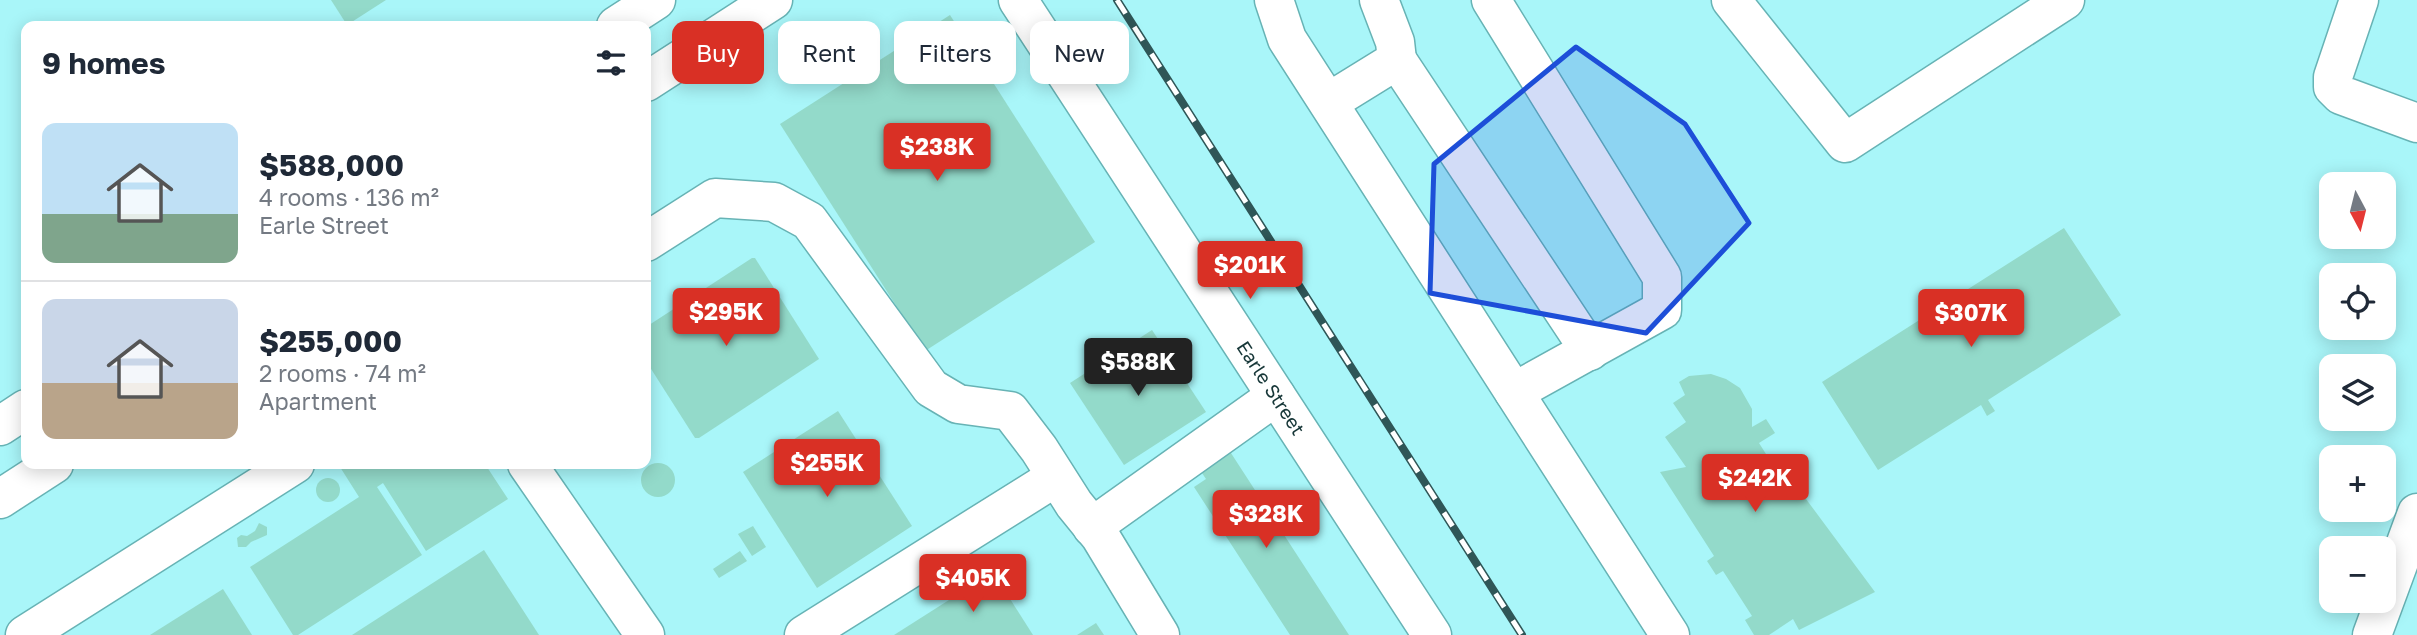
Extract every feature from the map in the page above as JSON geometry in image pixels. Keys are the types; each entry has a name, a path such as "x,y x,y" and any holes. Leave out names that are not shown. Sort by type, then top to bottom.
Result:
{"street":[{"path":"624,21 656,0"},
{"path":"651,79 773,0"},
{"name":"Earle Street","path":"1018,0 1432,635"},
{"path":"1274,0 1287,39 1670,635"},
{"path":"1379,0 1395,42 1396,60 1590,351"},
{"path":"1491,0 1662,277 1662,310 1514,392"},
{"path":"1731,0 1845,143 2065,0"},
{"path":"2359,0 2333,77 2333,88 2341,95 2417,123"},
{"path":"1329,102 1396,60"},
{"path":"651,239 715,198 774,202 809,221 931,388 958,404 1010,411 1039,449 1073,504 1100,536 1160,635"},
{"path":"1092,527 1276,396"},
{"path":"0,426 21,412"},
{"path":"0,499 46,469"},
{"path":"25,635 287,469"},
{"path":"530,469 645,635"},
{"path":"803,635 1056,477"},
{"path":"2372,635 2417,513"}],"highlighted area":[{"path":"1576,47 1685,124 1749,223 1646,333 1430,293 1434,164"}],"building":[{"path":"331,0 386,0 353,21 344,21"},
{"path":"950,15 954,21 941,21"},
{"path":"894,51 894,84 994,84 1095,242 925,351 780,124 842,84 880,84 880,60"},
{"path":"2064,228 2121,315 1988,400 1995,411 1987,416 1981,405 1878,470 1822,382"},
{"path":"755,258 819,359 699,438 695,438 651,369 651,324"},
{"path":"1152,330 1206,412 1124,465 1070,383"},
{"path":"1711,374 1740,388 1752,409 1752,427 1766,419 1775,433 1759,443 1780,476 1786,472 1875,592 1799,630 1793,619 1769,635 1754,635 1745,620 1752,616 1723,571 1716,575 1707,561 1714,556 1660,472 1686,467 1665,437 1686,422 1673,403 1685,395 1679,382 1689,376"},
{"path":"838,411 912,526 817,588 743,472"},
{"path":"1229,450 1349,635 1290,635 1194,487 1206,479 1200,470"},
{"path":"651,464 665,464 674,473 674,487 665,496 651,496 642,487 642,473 645,469 651,469"},
{"path":"341,469 488,469 508,499 426,551 383,483 377,487 422,555 298,635 293,635 250,567 359,497"},
{"path":"328,478 336,482 340,490 336,498 328,502 320,498 316,490 320,482"},
{"path":"259,523 267,527 267,535 246,547 238,547 237,538 255,531"},
{"path":"753,526 766,547 752,556 738,534"},
{"path":"484,550 539,635 352,635"},
{"path":"740,551 747,561 719,578 713,569"},
{"path":"993,572 1033,635 894,635"},
{"path":"223,589 252,635 150,635"},
{"path":"1096,623 1104,635 1077,635"}],"railway":[{"path":"1117,0 1522,635"}]}
